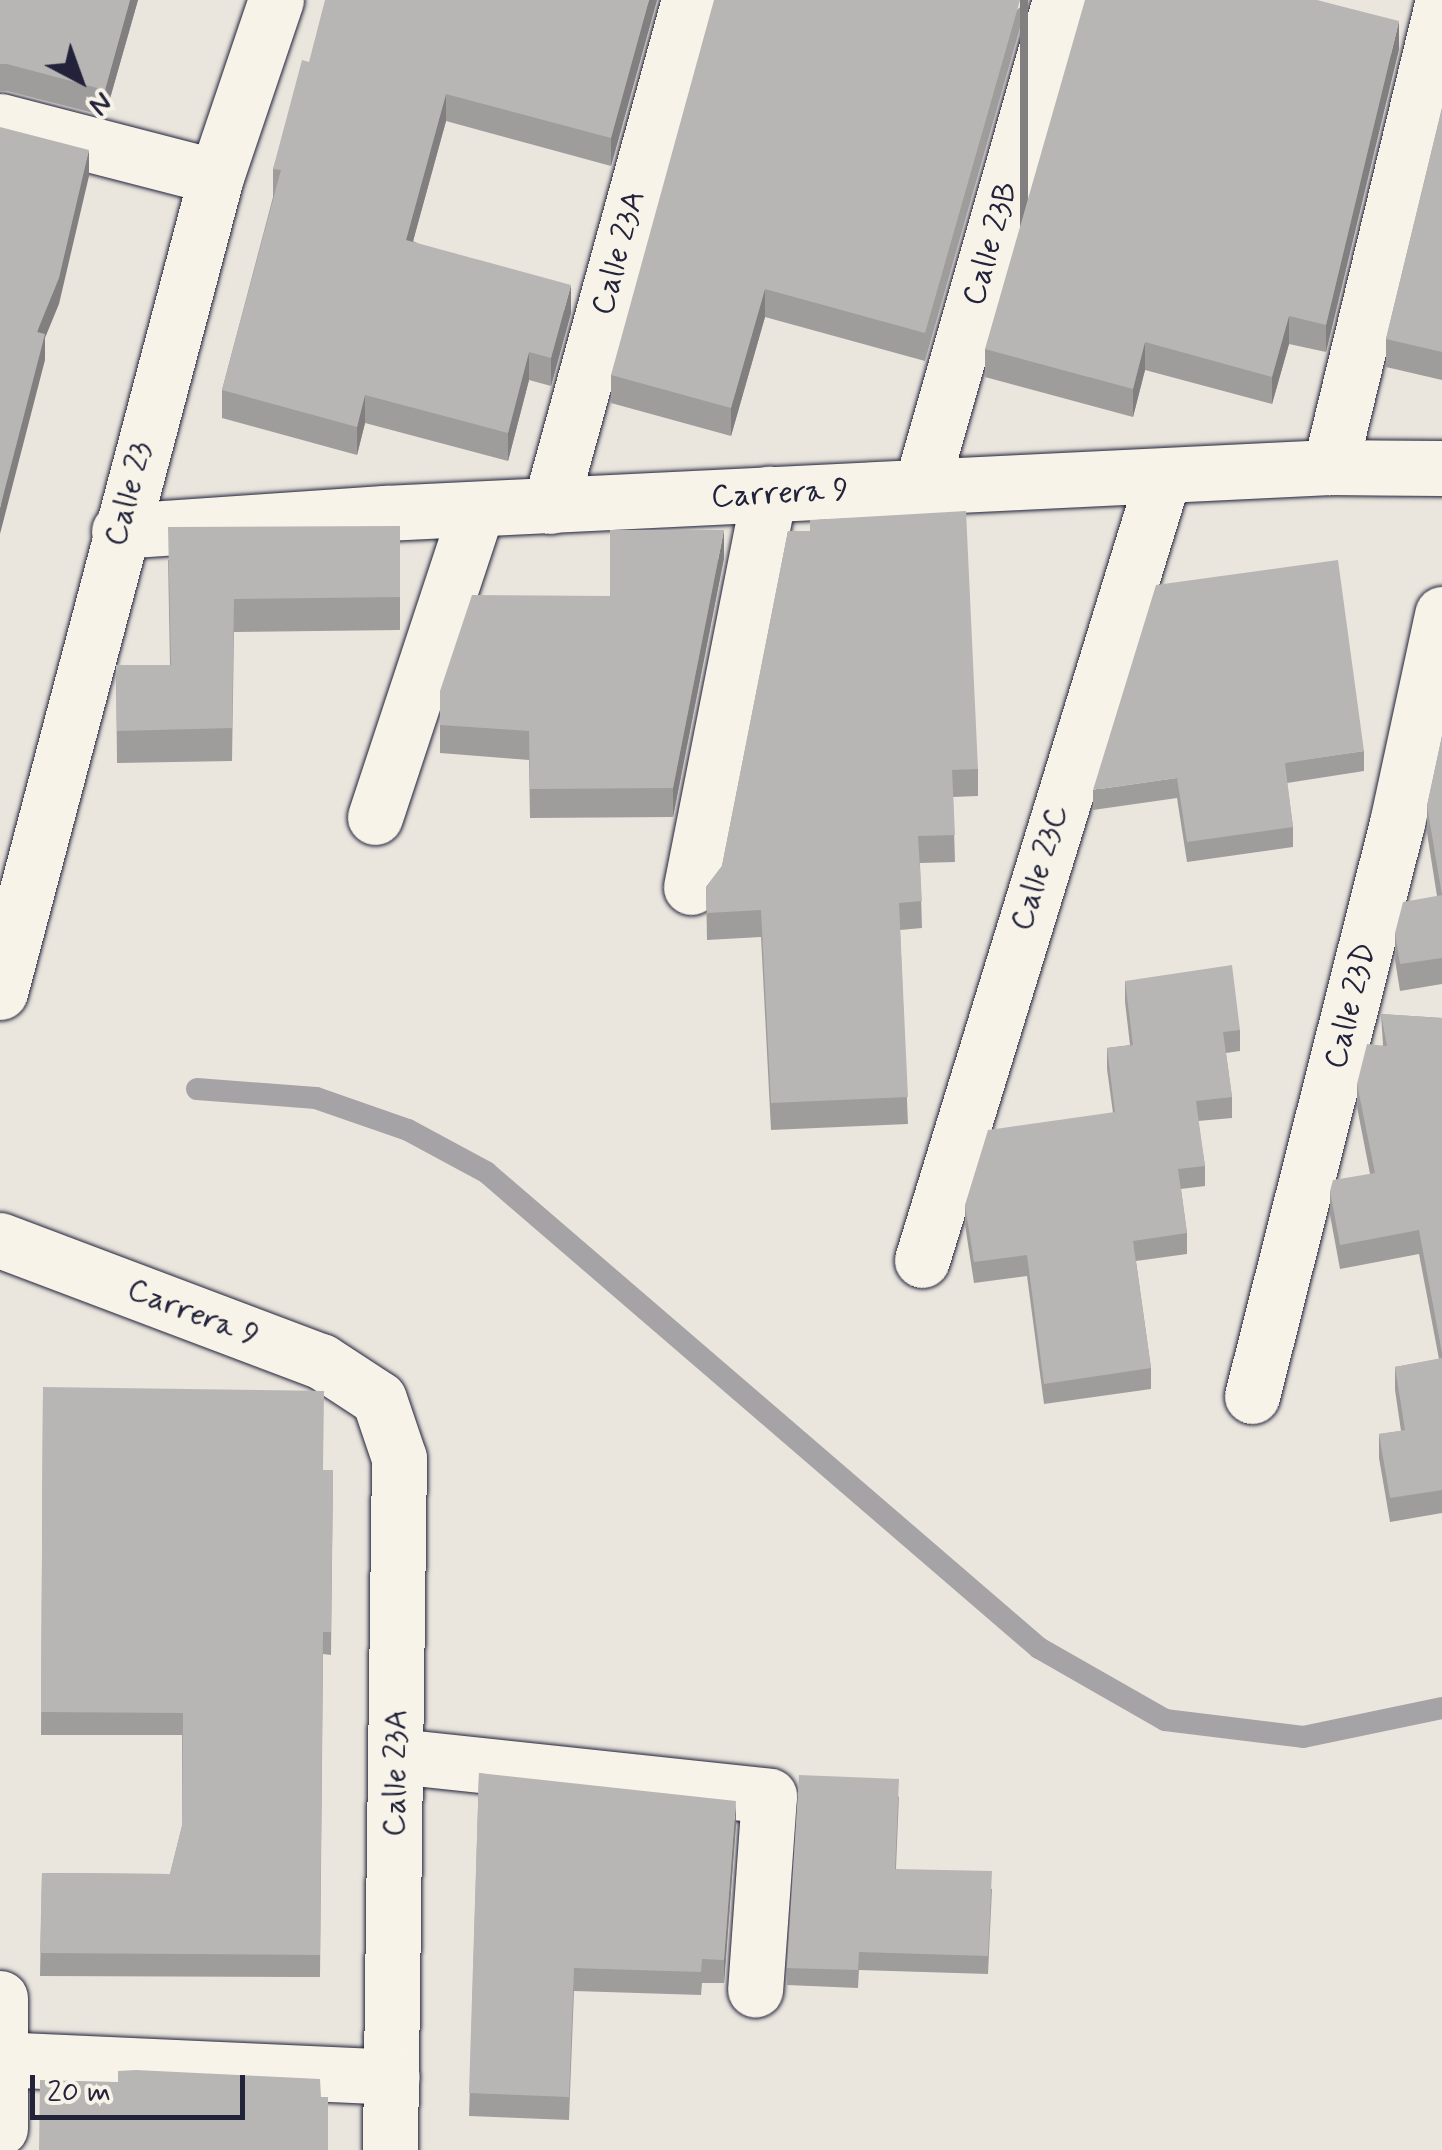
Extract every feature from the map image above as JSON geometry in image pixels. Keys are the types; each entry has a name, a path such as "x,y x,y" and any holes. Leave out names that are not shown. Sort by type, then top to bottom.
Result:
{"street":[{"name":"Calle 23","path":"0,992 119,531 216,177 276,0"},
{"name":"Calle 23A","path":"550,506 688,0"},
{"name":"Calle 23B","path":"921,487 1060,0"},
{"path":"1330,467 1442,3"},
{"path":"0,122 216,177"},
{"name":"Carrera 9","path":"119,531 476,509 1330,467 1442,468"},
{"name":"Calle 23C","path":"922,1260 1163,477"},
{"path":"692,887 769,494"},
{"path":"375,816 476,509"},
{"name":"Calle 23D","path":"1252,1396 1397,823 1442,614"},
{"name":"Carrera 9","path":"0,1240 321,1361 379,1399"},
{"name":"Calle 23A","path":"379,1399 400,1458 390,2150"},
{"path":"397,1756 768,1796 755,1989"},
{"path":"0,1998 0,2128"},
{"path":"1,2060 392,2077"}],"building":[{"path":"0,0 130,0 105,90 0,64"},
{"path":"325,0 649,0 611,138 446,94 406,240 571,285 551,358 529,352 508,433 365,395 357,427 222,390 281,170 273,169 302,60 309,62"},
{"path":"714,0 1020,0 925,333 765,289 731,408 611,375"},
{"path":"1085,0 1317,0 1399,21 1326,325 1289,316 1272,377 1145,342 1133,389 985,349"},
{"path":"1442,108 1442,352 1386,339"},
{"path":"0,127 89,150 59,278 37,332 45,334 0,508"},
{"path":"966,511 978,769 952,770 955,835 918,836 922,901 899,903 908,1097 771,1103 761,910 707,913 706,887 722,866 788,531 810,531 810,520"},
{"path":"400,526 400,597 234,599 232,728 117,731 116,665 171,665 168,527"},
{"path":"610,530 724,530 673,788 530,789 529,731 440,725 440,691 472,595 610,596"},
{"path":"1338,560 1364,751 1285,763 1293,827 1187,842 1177,778 1093,790 1156,585"},
{"path":"1442,736 1442,895 1427,806"},
{"path":"1442,895 1442,958 1400,964 1395,933 1403,902"},
{"path":"1232,965 1240,1030 1223,1032 1232,1097 1196,1101 1205,1166 1178,1169 1187,1233 1133,1241 1151,1368 1044,1384 1027,1255 974,1262 965,1205 988,1130 1115,1112 1107,1048 1133,1045 1125,981"},
{"path":"1381,1014 1442,1018 1442,1353 1419,1230 1340,1245 1330,1191 1333,1180 1375,1173 1357,1084 1367,1044 1387,1046"},
{"path":"1442,1358 1442,1490 1390,1498 1379,1434 1405,1430 1395,1367"},
{"path":"43,1387 324,1391 323,1470 333,1470 331,1632 323,1632 320,1955 40,1953 42,1873 170,1874 182,1826 183,1713 41,1712"},
{"path":"479,1773 736,1801 724,1960 702,1959 701,1972 574,1968 569,2097 469,2093"},
{"path":"799,1775 899,1779 895,1869 992,1871 988,1956 859,1952 858,1970 787,1968"},
{"path":"118,2071 320,2079 321,2097 328,2097 328,2150 39,2150 40,2080 118,2082"}],"waterway":[{"path":"197,1089 316,1098 408,1130 486,1172 1039,1648 1165,1720 1303,1737 1442,1708"}]}
